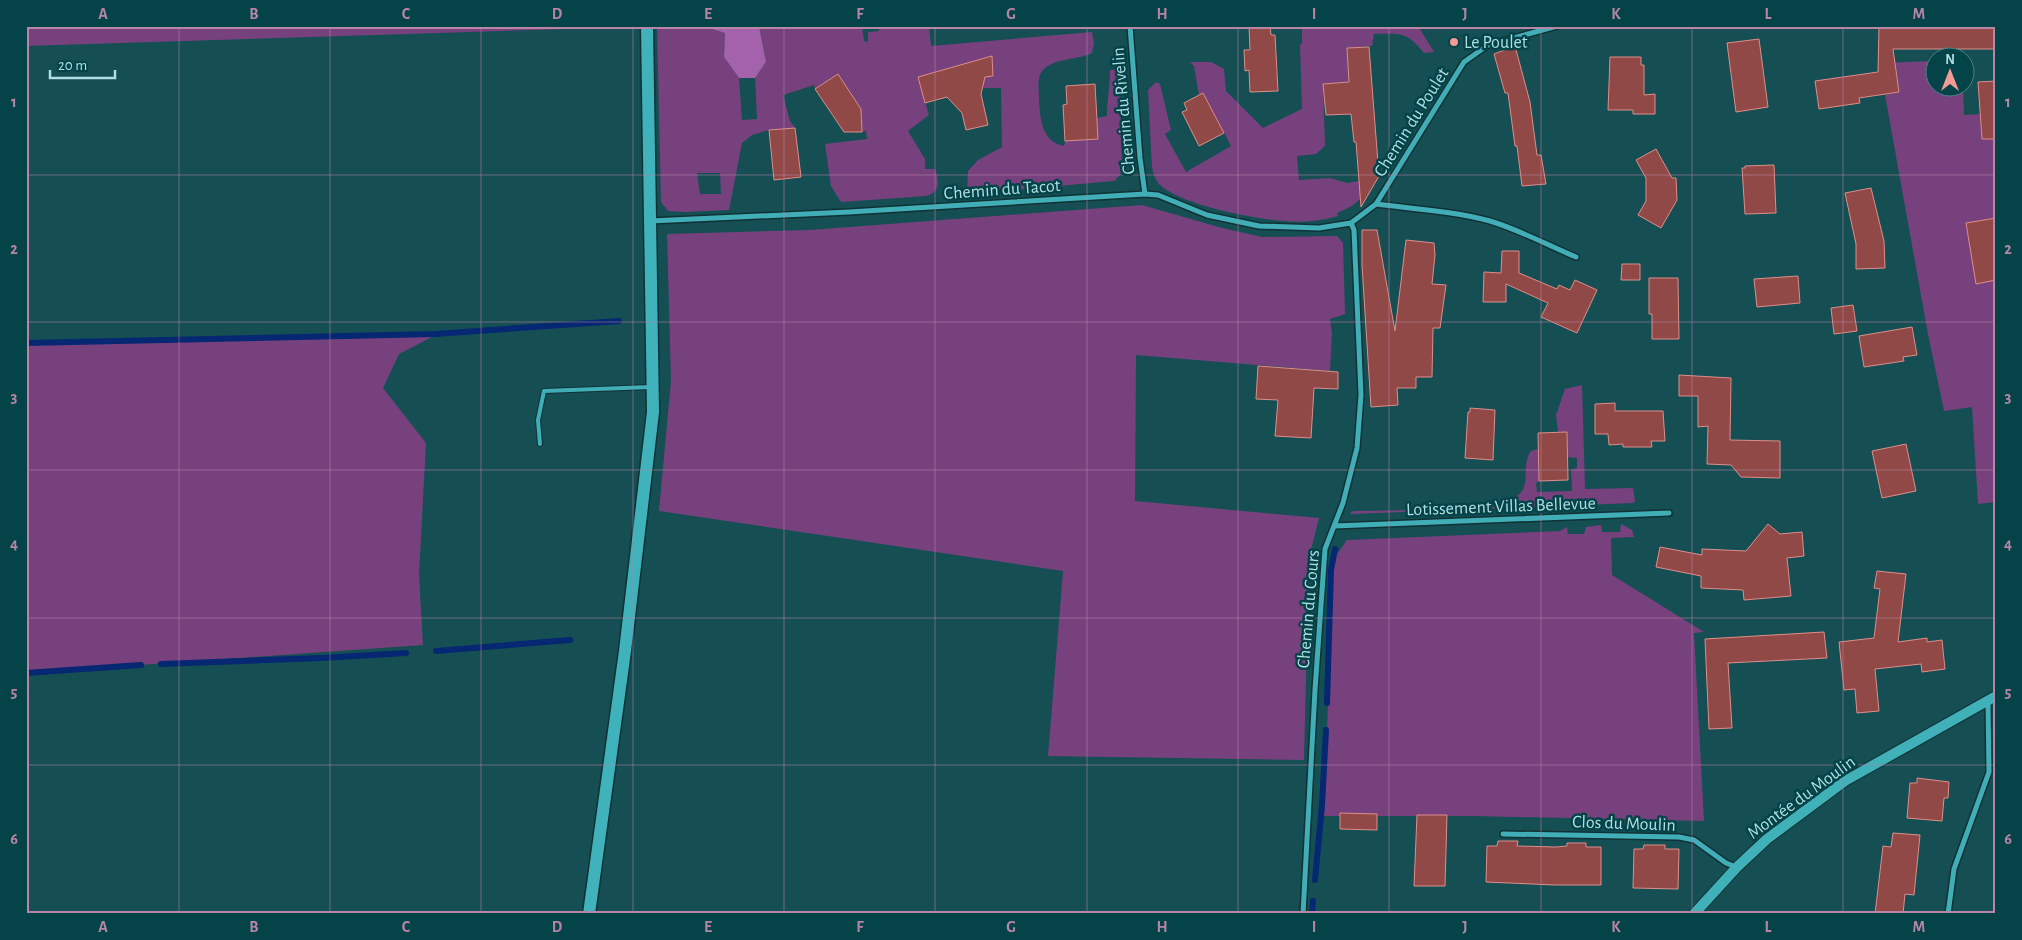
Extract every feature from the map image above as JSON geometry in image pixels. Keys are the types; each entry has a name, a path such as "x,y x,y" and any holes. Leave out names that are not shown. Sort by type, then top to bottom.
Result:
{"main road":[{"path":"589,914 625,651 652,421 647,26"}],"street":[{"name":"Chemin du Rivelin","path":"1130,26 1144,194"},
{"name":"Chemin du Poulet","path":"1351,222 1376,204 1464,62 1488,45 1557,26"},
{"name":"Chemin du Tacot","path":"650,221 849,212 1144,194 1158,195 1207,215 1260,226 1319,228 1351,222"},
{"path":"1376,204 1447,213 1489,221 1520,232 1576,257"},
{"name":"Chemin du Cours","path":"1304,914 1325,549 1343,503 1357,448 1361,395 1354,230 1351,222"},
{"name":"Lotissement Villas Bellevue","path":"1334,526 1668,513"},
{"path":"1948,914 1954,869 1989,772 1992,698"},
{"name":"Montée du Moulin","path":"1694,914 1737,867 1767,840 1845,780 1992,698"},
{"name":"Clos du Moulin","path":"1503,834 1679,837 1694,840 1726,863 1737,867"}],"lane":[{"path":"540,444 538,420 544,391 652,387"}],"shaded area":[{"path":"26,26 629,26 629,27 26,46"},
{"path":"657,26 711,26 712,29 725,33 724,57 739,78 742,120 757,119 755,78 766,62 759,26 862,26 864,41 868,42 868,32 879,31 879,26 929,26 931,46 1092,32 1094,43 1092,53 1049,65 1041,72 1039,79 1039,106 1043,128 1051,140 1056,144 1064,146 1065,141 1098,139 1097,118 1107,116 1110,70 1119,70 1122,169 1120,175 1114,181 1013,190 967,191 968,171 978,160 1002,147 1001,88 984,88 970,73 967,63 918,77 929,115 908,131 925,159 925,169 935,169 938,186 931,194 926,196 841,202 831,186 825,144 867,139 866,131 862,132 861,109 838,74 815,89 814,85 783,95 790,121 795,128 769,130 752,135 742,143 729,210 668,211 661,202","holes":["697,173 720,173 721,194 700,194"]},
{"path":"711,26 759,26 766,62 755,78 739,78 724,57 725,33 712,29"},
{"path":"1302,26 1418,26 1434,52 1424,53 1412,41 1402,35 1374,34 1372,46 1347,48 1349,82 1323,84 1325,146 1316,154 1297,156 1299,180 1330,178 1347,183 1359,181 1360,191 1371,190 1352,206 1337,213 1338,216 1298,222 1271,220 1218,210 1169,192 1159,184 1154,176 1152,167 1148,90 1156,82 1160,84 1171,130 1165,134 1186,172 1231,146 1207,100 1199,96 1194,66 1190,62 1211,62 1224,69 1226,91 1263,128 1302,109 1300,45 1302,44"},
{"path":"1924,61 1924,98 1963,98 1964,115 1981,114 1996,123 1993,150 1996,152 1996,502 1978,504 1972,407 1944,411 1928,334 1885,95 1899,92 1896,68 1880,63"},
{"path":"1142,205 1222,228 1262,237 1337,236 1343,243 1345,314 1330,319 1332,333 1330,371 1136,355 1135,501 1319,518 1309,558 1304,760 1048,756 1063,571 659,511 671,381 667,234 810,230"},
{"path":"434,336 399,354 383,388 426,443 419,575 423,645 26,673 26,344"},
{"path":"1582,385 1585,489 1633,488 1635,501 1633,503 1351,514 1354,511 1427,510 1451,505 1502,504 1513,499 1522,491 1525,483 1528,456 1531,451 1538,449 1539,481 1536,483 1537,492 1572,491 1571,470 1577,468 1577,458 1568,457 1567,432 1558,432 1556,415 1565,389"},
{"path":"1621,524 1632,530 1634,537 1611,538 1612,575 1704,632 1694,633 1704,821 1474,816 1324,816 1333,560 1347,540 1560,531 1567,527 1568,534 1584,534 1586,527 1601,525 1602,532 1620,532"}],"building":[{"path":"1249,26 1270,26 1271,35 1275,35 1278,91 1250,92 1249,70 1245,71 1244,50 1250,50"},
{"path":"1879,26 1996,26 1996,49 1893,49 1899,92 1859,98 1860,103 1819,109 1815,81 1878,72"},
{"path":"1759,39 1768,107 1736,112 1727,43"},
{"path":"1515,46 1530,102 1537,155 1541,155 1546,184 1522,186 1508,93 1505,93 1494,54"},
{"path":"1369,47 1379,176 1361,207 1356,142 1354,142 1351,114 1326,115 1323,84 1349,82 1347,48"},
{"path":"992,56 993,76 985,77 981,94 988,125 966,130 962,113 947,97 925,103 918,77"},
{"path":"1610,57 1641,57 1641,65 1644,65 1644,95 1655,94 1655,114 1633,114 1633,110 1608,110"},
{"path":"838,74 861,109 862,132 844,132 815,89"},
{"path":"1996,81 1996,139 1982,139 1978,82"},
{"path":"1095,84 1098,139 1065,141 1063,105 1067,104 1066,86"},
{"path":"1203,93 1224,133 1199,146 1182,112 1187,110 1184,103"},
{"path":"795,128 801,177 774,180 769,130"},
{"path":"1656,149 1672,178 1676,178 1677,200 1661,228 1638,215 1646,201 1646,178 1636,160"},
{"path":"1774,165 1776,213 1745,214 1742,168 1745,168 1745,166"},
{"path":"1871,188 1884,241 1885,268 1856,269 1856,244 1845,193"},
{"path":"1996,218 1996,280 1976,284 1966,223"},
{"path":"1362,230 1377,230 1395,331 1406,240 1434,243 1435,255 1432,284 1446,285 1440,328 1433,328 1432,377 1416,377 1416,388 1397,388 1398,405 1371,407 1362,265"},
{"path":"1502,251 1519,251 1519,273 1557,289 1559,285 1570,290 1575,280 1597,290 1577,333 1541,317 1548,303 1506,284 1506,302 1483,302 1484,272 1501,273"},
{"path":"1622,264 1640,264 1640,280 1621,280"},
{"path":"1798,276 1800,303 1757,307 1754,279"},
{"path":"1649,278 1678,278 1679,339 1652,339 1652,314 1649,314"},
{"path":"1853,305 1857,331 1834,334 1831,308"},
{"path":"1912,327 1917,355 1903,357 1904,361 1864,367 1859,336"},
{"path":"1258,366 1338,372 1338,389 1314,388 1311,438 1275,436 1278,400 1256,399"},
{"path":"1679,375 1731,378 1730,440 1780,441 1780,478 1741,477 1731,465 1707,464 1708,426 1698,427 1698,396 1679,396"},
{"path":"1615,403 1615,411 1663,411 1665,441 1651,441 1652,447 1623,447 1623,444 1609,445 1608,434 1595,434 1595,404"},
{"path":"1470,408 1495,410 1493,460 1465,458 1468,412 1470,412"},
{"path":"1567,432 1568,480 1539,481 1538,433"},
{"path":"1906,444 1916,491 1882,498 1872,451"},
{"path":"1768,524 1780,534 1802,532 1804,556 1787,558 1791,596 1744,600 1743,590 1701,588 1701,576 1656,567 1660,547 1702,555 1702,549 1746,551"},
{"path":"1877,571 1906,574 1898,642 1927,638 1927,642 1942,640 1945,669 1922,672 1921,664 1875,669 1879,711 1857,713 1855,689 1844,690 1839,642 1874,638 1880,589 1874,588"},
{"path":"1824,632 1827,658 1728,663 1732,728 1709,729 1705,639"},
{"path":"1917,778 1949,782 1948,798 1944,798 1942,821 1907,818 1910,783 1917,783"},
{"path":"1340,813 1377,814 1377,830 1340,829"},
{"path":"1417,815 1447,815 1445,886 1414,886"},
{"path":"1893,833 1920,835 1914,895 1905,894 1903,914 1875,914 1883,846 1891,847"},
{"path":"1498,841 1518,841 1517,846 1556,847 1567,846 1567,843 1586,843 1586,847 1601,847 1601,885 1486,882 1487,846 1497,846"},
{"path":"1644,845 1665,845 1665,849 1679,849 1678,889 1633,888 1634,849 1643,849"}],"waterway":[{"path":"26,343 435,334 619,321"},
{"path":"1327,703 1331,570 1335,549"},
{"path":"436,651 570,640"},
{"path":"161,664 406,653"},
{"path":"26,673 141,665"},
{"path":"1315,880 1326,730"},
{"path":"1312,914 1313,901"}],"place":[{"name":"Le Poulet","path":"1454,42"}]}
